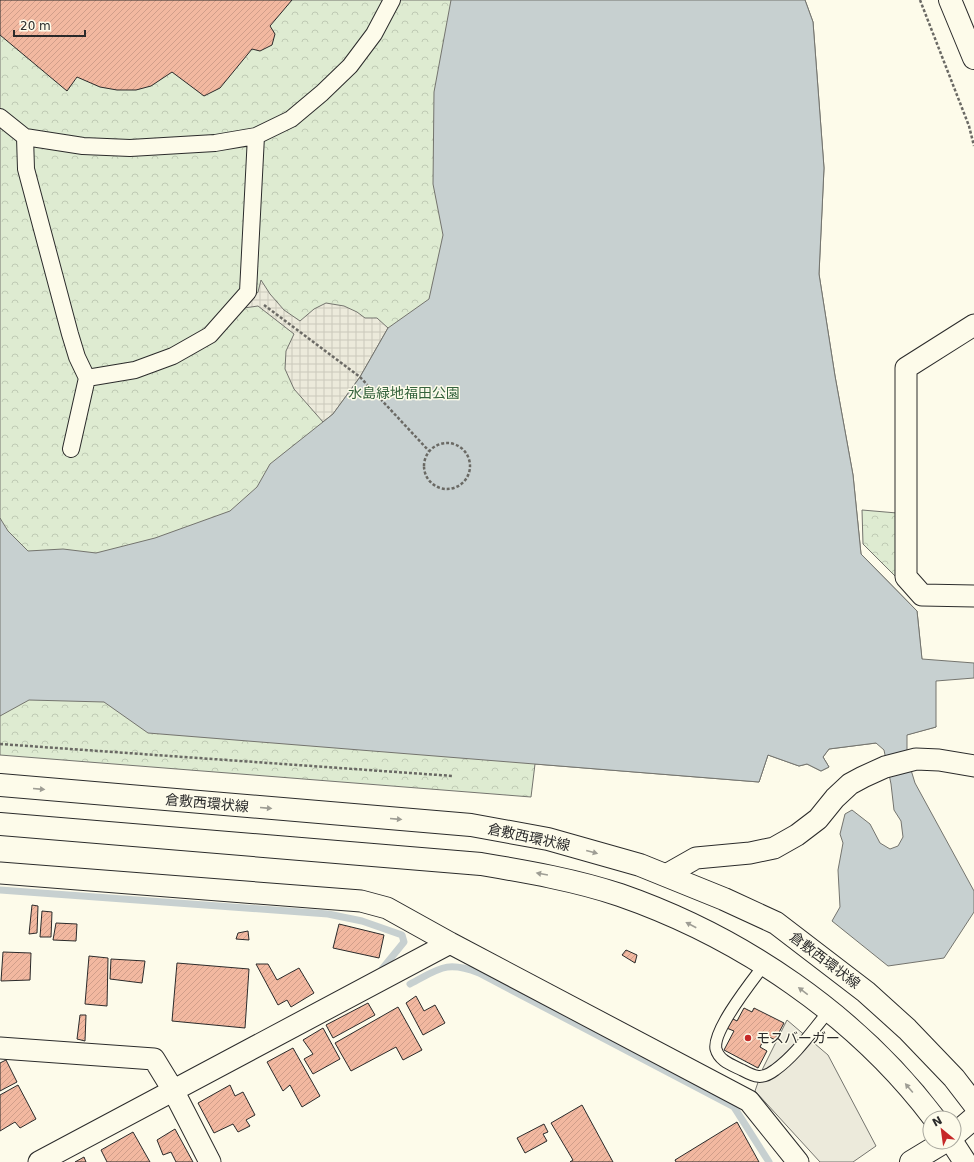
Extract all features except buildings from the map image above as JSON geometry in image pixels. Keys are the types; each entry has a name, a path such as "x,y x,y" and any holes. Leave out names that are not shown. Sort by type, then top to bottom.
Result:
{"main road":[{"path":"950,0 974,58"},
{"name":"倉敷西環状線","path":"0,786 471,825 548,839 640,865 776,923 866,992 907,1029 954,1078 974,1104"},
{"path":"0,824 481,864 551,876 620,895 683,920 738,949 800,988 853,1031 899,1076 927,1110"},
{"path":"962,1128 974,1118"},
{"path":"911,1162 931,1150"},
{"path":"957,1150 965,1162"}],"street":[{"path":"0,117 25,137 83,146 130,148 215,144 256,136 291,119 322,93 350,66 374,34 392,0"},
{"path":"87,378 135,370 173,356 210,335 248,292 256,136"},
{"path":"25,137 26,169 70,334 77,357 87,378 70,449"},
{"path":"974,325 906,368 906,577 922,595 974,596"},
{"path":"666,875 696,858 750,853 774,848 818,819 835,798 850,784 863,776 885,768 916,759 939,760 974,766"},
{"path":"0,873 361,901 387,908 450,943 749,1101 798,1162"},
{"path":"39,1162 450,943"},
{"path":"0,1048 154,1059 173,1090 210,1162"}],"lane":[{"path":"764,965 730,1013 718,1036 716,1049 725,1062 755,1077 765,1076 785,1061 829,1011"}],"path":[{"path":"920,0 969,126 974,146"},
{"path":"248,292 360,377 429,451"},
{"path":"450,443 464,450 470,465 466,480 454,488 439,488 432,484 427,479 424,465 429,451 435,446 450,443"},
{"path":"0,744 453,776"}],"green space":[{"name":"水島緑地福田公園","path":"0,0 805,0 813,22 824,168 819,274 835,376 853,475 861,554 917,611 922,660 936,727 876,743 829,749 823,757 829,767 821,771 807,764 799,766 768,755 759,782 535,764 531,797 0,755"},
{"path":"862,510 897,513 898,579 863,544"}],"shaded area":[{"name":"水島緑地福田公園","path":"451,0 805,0 813,22 824,168 819,274 835,376 853,475 861,554 917,611 922,659 974,663 974,678 936,681 936,727 907,735 907,757 915,783 974,891 974,912 944,958 888,966 832,921 840,907 838,870 843,843 840,834 845,814 852,810 870,824 880,843 890,849 898,846 903,837 901,821 894,810 891,784 884,750 876,743 829,749 823,757 829,767 821,771 807,764 799,766 768,755 759,782 148,733 104,702 29,700 0,716 0,518 8,531 28,551 63,549 96,553 155,538 230,511 257,487 270,464 333,414 360,377 388,328 429,299 443,235 433,184 434,92"},
{"path":"261,280 270,294 284,310 300,321 314,309 326,303 344,306 357,312 365,318 377,318 388,328 360,377 333,414 323,422 294,389 285,369 286,351 294,334 258,306 244,308 258,292"},
{"path":"787,1020 828,1055 876,1146 853,1162 820,1162 755,1091 763,1068"}],"waterway":[{"path":"0,890 328,914 362,921 402,935 404,942 382,969"},
{"path":"410,984 436,970 443,968 458,967 479,973 734,1107 769,1162"}],"place":[{"name":"モスバーガー","path":"748,1038"}]}
